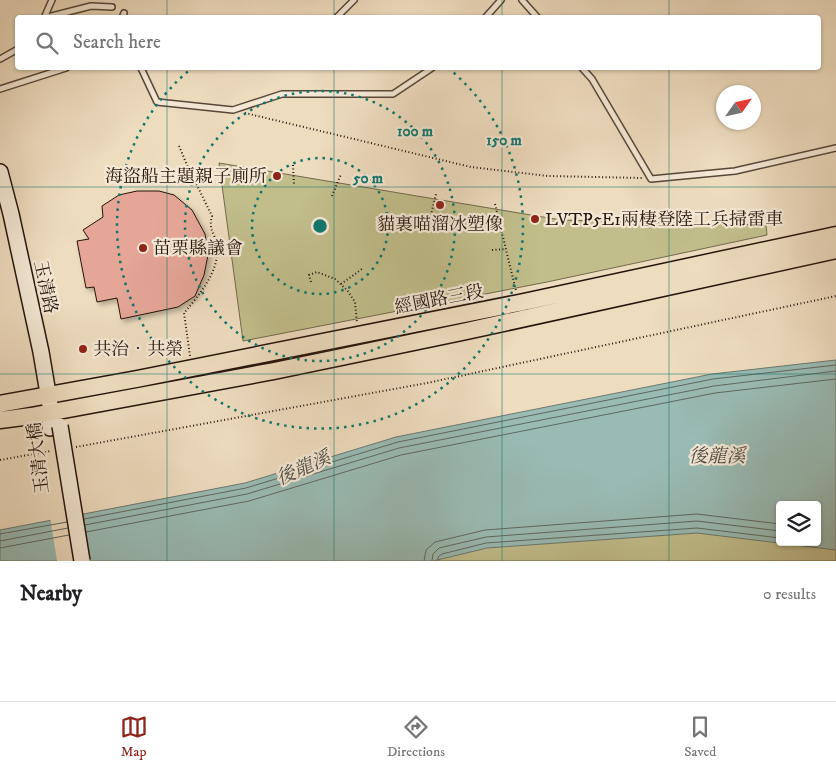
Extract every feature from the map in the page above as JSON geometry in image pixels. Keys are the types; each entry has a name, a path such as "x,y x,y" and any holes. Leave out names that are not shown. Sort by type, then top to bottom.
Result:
{"main road":[{"name":"經國路三段","path":"0,404 137,379 519,303 836,235"},
{"name":"經國路三段","path":"0,420 54,422 274,371 836,250"}],"street":[{"name":"玉清路","path":"0,172 12,214 54,422"},
{"name":"玉清大橋","path":"54,422 72,561"},
{"name":"玉清大橋","path":"54,422 82,561"}],"lane":[{"path":"45,15 52,0"},
{"path":"339,15 354,0"},
{"path":"488,15 501,0"},
{"path":"522,0 535,15"},
{"path":"56,15 91,6 112,7"},
{"path":"0,59 15,51"},
{"path":"0,89 60,70"},
{"path":"142,70 157,102 233,110 282,94 393,94 429,70"},
{"path":"584,70 592,80 651,178 735,171 836,148"}],"path":[{"path":"233,110 471,166 548,176 651,178"},
{"path":"179,146 212,216 210,226 212,234 216,237 218,254 214,271 184,313 190,358"},
{"path":"293,164 294,186"},
{"path":"332,196 340,174"},
{"path":"430,220 436,194"},
{"path":"494,204 517,293"},
{"path":"492,250 506,249"},
{"path":"341,284 362,269"},
{"path":"311,282 309,275 317,272 341,284 355,302 358,325"},
{"path":"68,448 427,383 836,296"},
{"path":"0,460 58,450"}],"shaded area":[{"path":"219,163 561,220 766,225 767,235 547,282 243,341"},
{"path":"836,431 836,561 251,561"}],"water":[{"name":"後龍溪","path":"836,360 836,550 803,546 821,546 821,501 776,501 776,543 697,533 487,548 433,561 0,561 0,530 245,483 396,437 712,374"}],"pier":[{"path":"77,512 85,561 57,561 50,517"}],"building":[{"name":"苗栗縣議會","path":"137,191 159,191 174,195 192,210 205,234 208,255 204,275 195,296 178,307 121,319 117,298 97,302 94,287 86,288 77,241 89,239 83,230 103,217 102,206 119,195"}],"place":[{"name":"海盜船主題親子廁所","path":"277,176"},
{"name":"貓裏喵溜冰塑像","path":"440,205"},
{"name":"LVTP5E1兩棲登陸工兵掃雷車","path":"535,219"},
{"name":"苗栗縣議會","path":"143,248"},
{"name":"共治‧共榮","path":"83,349"}]}
